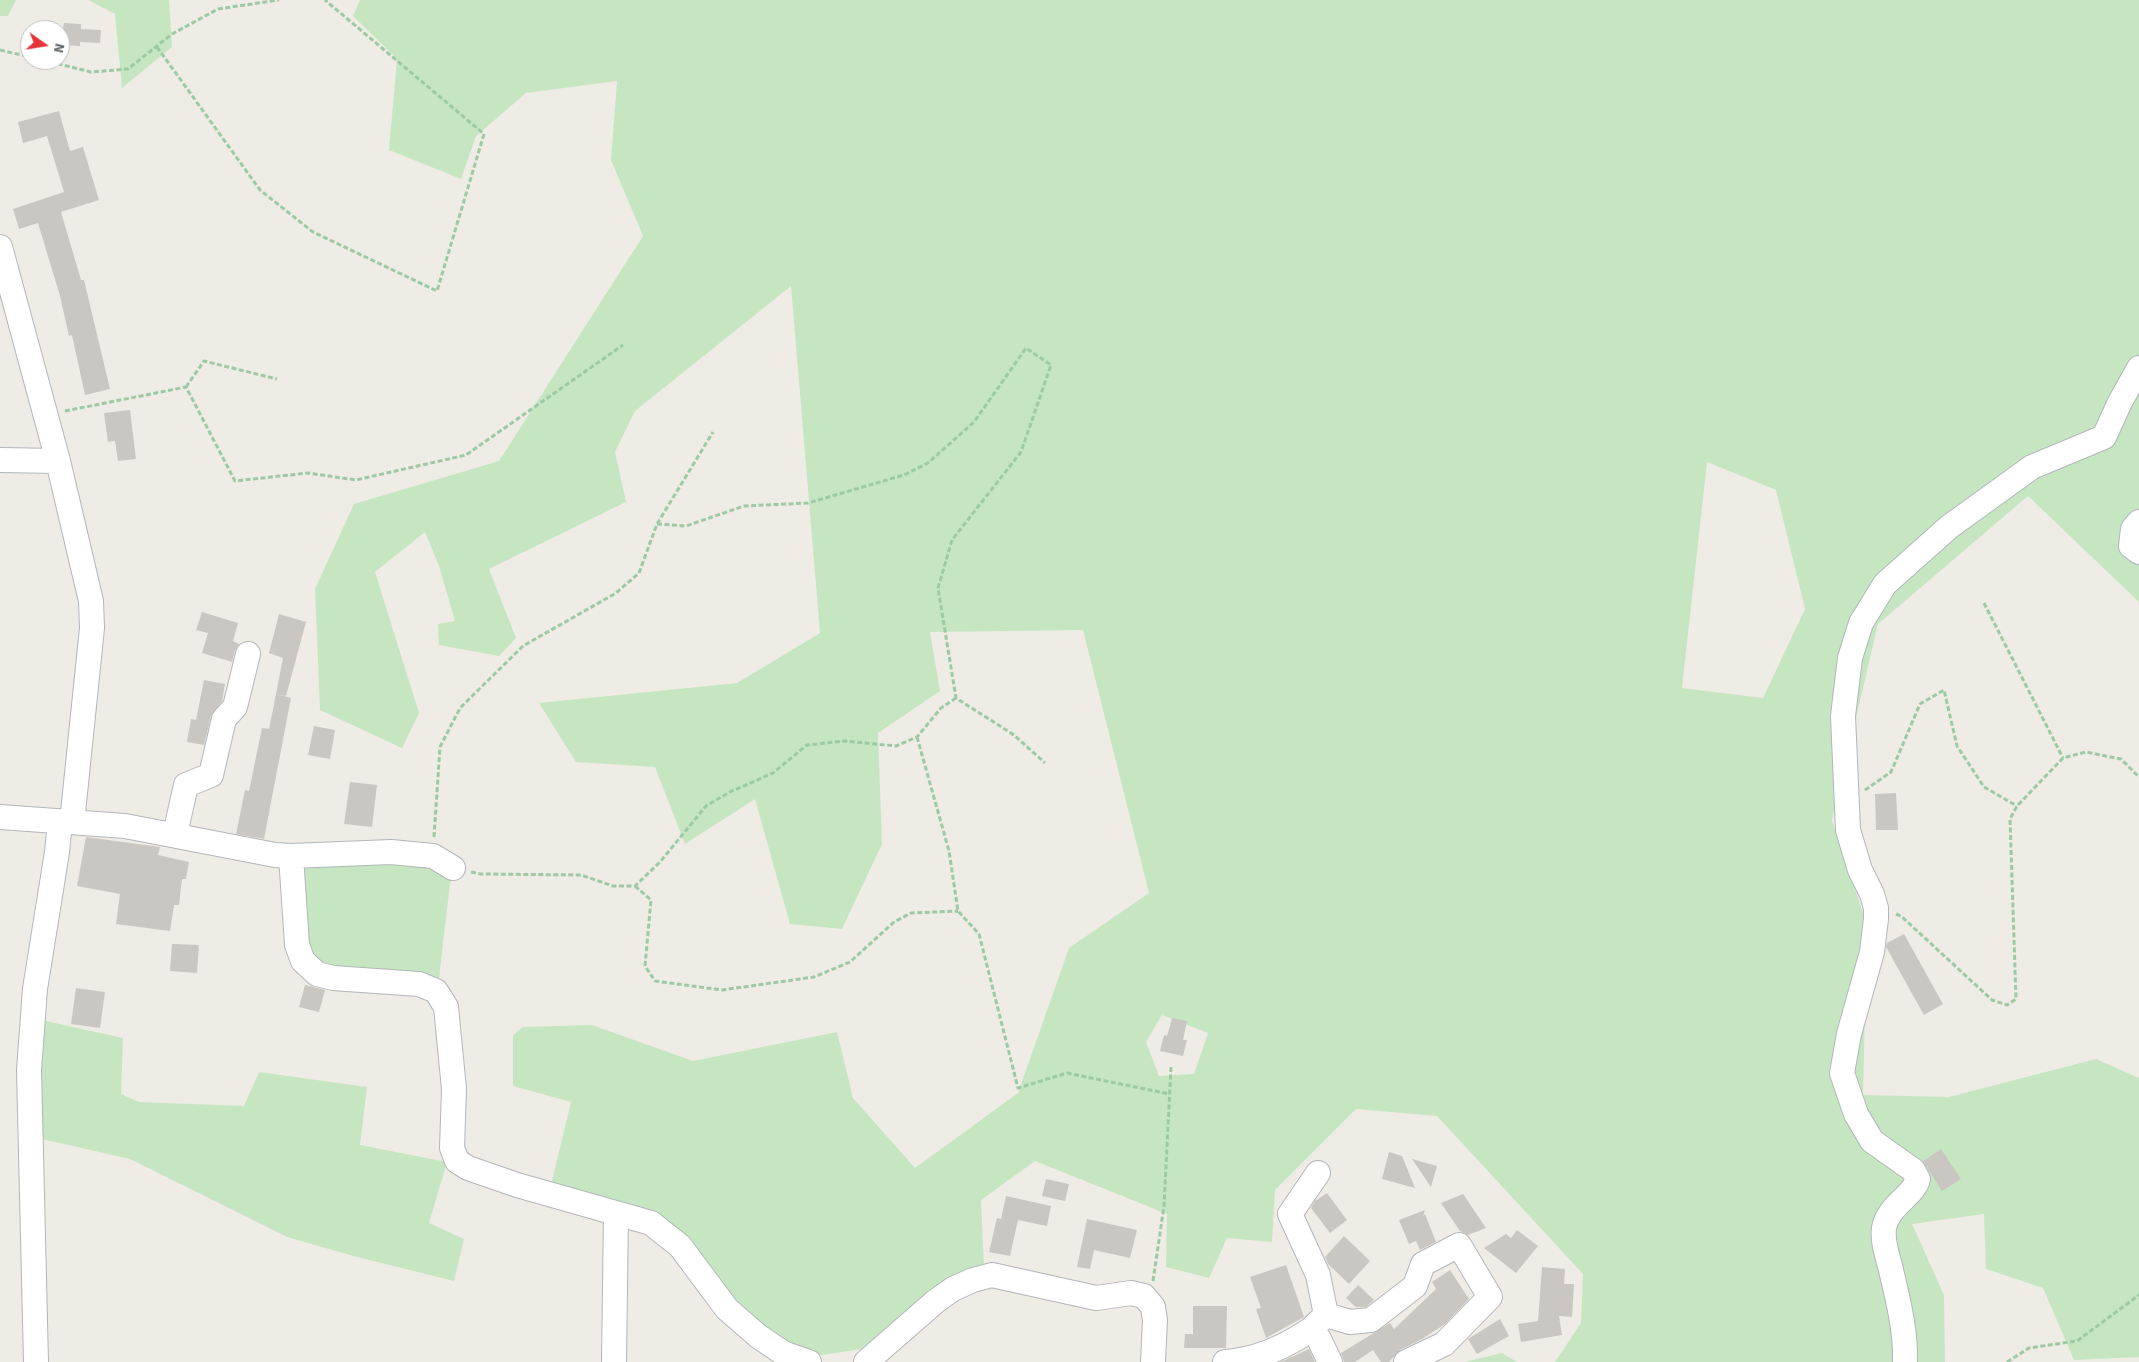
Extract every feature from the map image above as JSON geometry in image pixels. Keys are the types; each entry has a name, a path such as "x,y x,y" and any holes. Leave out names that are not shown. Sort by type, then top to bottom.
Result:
{"street":[{"path":"0,247 58,461 91,602 92,628 66,822 57,852 35,989 29,1070 36,1362"},
{"path":"1905,1362 1906,1345 1902,1321 1887,1259 1883,1231 1886,1218 1917,1185 1918,1179 1913,1170 1872,1141 1856,1114 1842,1073 1849,1034 1872,952 1876,908 1872,894 1860,870 1848,830 1843,716 1850,658 1861,623 1885,584 1949,527 2032,467 2104,437 2120,402 2139,368"},
{"path":"0,460 58,461"},
{"path":"2139,522 2133,529 2131,546 2139,552"},
{"path":"175,834 186,785 211,775 224,719 235,707 248,654"},
{"path":"0,817 125,826 175,834 275,855 391,852 433,856 453,868"},
{"path":"291,856 296,945 303,961 317,974 333,978 419,984 436,991 446,1007 454,1089 452,1148 457,1162 517,1186 651,1223 680,1246 727,1309 758,1336 783,1353 809,1362"},
{"path":"1318,1173 1290,1214 1318,1275 1319,1339 1330,1362"},
{"path":"614,1362 616,1214"},
{"path":"1225,1362 1254,1357 1292,1342 1318,1322 1371,1320 1415,1286 1423,1264 1458,1245 1490,1297 1444,1344 1406,1362"},
{"path":"866,1362 936,1301 953,1289 992,1275 1096,1298 1131,1294 1144,1296 1153,1307 1155,1320 1153,1362"}],"path":[{"path":"70,67 91,72 128,69 172,34 218,9 279,0"},
{"path":"157,47 260,190 313,232 437,291 484,134 325,0"},
{"path":"0,50 20,55"},
{"path":"186,387 235,481 308,473 356,480 466,455 623,345"},
{"path":"656,524 686,526 744,506 808,503 904,475 928,463 974,422 1026,348 1051,365 1021,452 952,540 938,588 956,698 1014,735 1045,763"},
{"path":"44,415 186,387 204,361 277,379"},
{"path":"433,856 440,747 460,708 523,646 616,593 639,573 656,524 713,432"},
{"path":"1984,603 2063,758"},
{"path":"1845,777 1864,791 1891,772 1920,704 1944,690 1957,746 1984,787 2017,806"},
{"path":"635,886 660,862 706,806 730,792 773,773 807,745 845,741 896,746 917,737 941,708 956,698"},
{"path":"917,737 949,851 958,910 979,934 1018,1088 1066,1073 1170,1094"},
{"path":"1876,908 1901,916 1992,1000 2007,1005 2016,999 2010,819 2017,806 2063,758 2086,752 2121,760 2139,777"},
{"path":"453,868 481,874 581,875 613,886 635,886 651,900 645,966 655,981 722,990 814,977 850,962 894,922 910,913 958,910"},
{"path":"1144,1296 1154,1278 1163,1215 1171,1067"},
{"path":"2007,1362 2029,1348 2077,1341 2139,1295"}],"green space":[{"path":"0,0 16,0 8,16 0,16"},
{"path":"88,0 169,0 172,47 122,88 115,14"},
{"path":"360,0 2139,0 2139,602 2028,496 1878,624 1832,820 1867,925 1863,1095 1949,1097 2096,1059 2139,1078 2139,1357 2074,1360 2043,1288 1986,1269 1984,1214 1912,1224 1944,1295 1945,1362 1555,1362 1581,1323 1583,1274 1437,1116 1356,1109 1275,1190 1272,1242 1227,1238 1209,1278 1166,1267 1167,1214 1035,1161 981,1200 984,1269 875,1347 815,1356 766,1332 736,1301 670,1224 551,1185 571,1102 513,1086 513,1035 523,1027 592,1025 693,1061 837,1032 853,1098 915,1168 1018,1093 1069,948 1149,893 1083,630 930,632 940,691 878,733 882,844 842,929 790,924 755,799 685,844 655,767 576,762 539,703 737,683 820,633 791,286 635,411 615,452 626,502 489,569 516,638 499,656 439,645 438,624 455,621 439,566 425,532 375,572 419,713 402,748 320,710 315,589 354,504 499,461 643,236 611,160 617,81 526,93 476,136 461,179 389,150 397,59 353,16","holes":["1707,462 1776,490 1805,609 1763,698 1682,688","1162,1015 1208,1033 1194,1074 1159,1076 1146,1042"]},
{"path":"298,860 424,860 451,875 439,978 329,971 305,954"},
{"path":"41,1020 123,1038 121,1094 139,1102 244,1106 259,1072 367,1087 360,1145 447,1162 429,1223 464,1239 454,1281 357,1257 287,1237 130,1159 42,1139 38,1066"},
{"path":"1502,1353 1517,1362 1465,1362"}],"building":[{"path":"70,23 81,24 81,29 101,30 100,43 80,42 80,46 70,45"},
{"path":"59,111 70,151 83,147 99,200 61,212 81,280 84,280 110,389 85,395 72,335 69,336 60,296 38,223 19,229 13,209 64,192 47,136 23,143 18,122"},
{"path":"130,410 136,459 118,461 115,441 108,442 104,413"},
{"path":"202,612 238,623 233,641 239,644 235,650 232,662 202,653 208,633 196,630"},
{"path":"279,614 306,622 286,696 276,694 283,658 269,653"},
{"path":"204,680 225,684 222,701 211,716 204,745 187,742 191,719 196,720"},
{"path":"276,694 291,698 264,839 236,834 245,790 249,791 262,728 269,729"},
{"path":"314,726 335,730 330,759 308,755"},
{"path":"350,782 377,785 372,827 344,824"},
{"path":"1896,793 1898,830 1876,830 1875,794"},
{"path":"86,837 160,847 158,855 189,862 186,879 182,879 179,905 174,905 170,931 116,924 120,894 77,886"},
{"path":"1904,934 1943,1004 1924,1015 1886,947 1887,943"},
{"path":"172,944 199,945 197,973 170,971"},
{"path":"305,985 325,990 319,1012 299,1007"},
{"path":"76,988 105,992 100,1028 71,1024"},
{"path":"1172,1018 1187,1021 1183,1040 1187,1040 1183,1056 1160,1051 1164,1035 1167,1036"},
{"path":"1941,1149 1961,1179 1942,1191 1923,1161"},
{"path":"1389,1152 1402,1156 1415,1188 1382,1179"},
{"path":"1412,1159 1437,1166 1431,1187"},
{"path":"1046,1179 1069,1184 1065,1201 1042,1196"},
{"path":"1327,1193 1347,1220 1330,1233 1311,1208 1315,1201"},
{"path":"1463,1194 1486,1228 1468,1235 1460,1231 1441,1203"},
{"path":"1006,1196 1051,1206 1047,1226 1018,1220 1010,1256 989,1252 997,1218 1001,1219"},
{"path":"1425,1210 1423,1216 1425,1214 1436,1242 1420,1250 1416,1241 1409,1244 1399,1220"},
{"path":"1087,1219 1137,1230 1130,1258 1094,1250 1090,1269 1077,1267"},
{"path":"1517,1230 1538,1246 1516,1273 1484,1248 1506,1234 1511,1238"},
{"path":"1344,1236 1370,1261 1349,1284 1328,1264 1325,1257"},
{"path":"1286,1265 1304,1317 1266,1338 1256,1309 1261,1308 1250,1277"},
{"path":"1542,1267 1565,1269 1564,1284 1574,1284 1572,1317 1559,1316 1562,1335 1521,1342 1518,1324 1538,1321"},
{"path":"1450,1270 1469,1299 1445,1324 1400,1350 1389,1362 1381,1362 1373,1350 1355,1362 1344,1362 1341,1353 1390,1323 1394,1329 1436,1289 1432,1282"},
{"path":"1358,1285 1374,1300 1366,1307 1356,1307 1346,1298"},
{"path":"1193,1306 1227,1306 1226,1348 1184,1348 1185,1334 1193,1334"},
{"path":"1500,1319 1509,1336 1477,1354 1468,1339"},
{"path":"1309,1349 1315,1362 1280,1362 1294,1356"}]}
